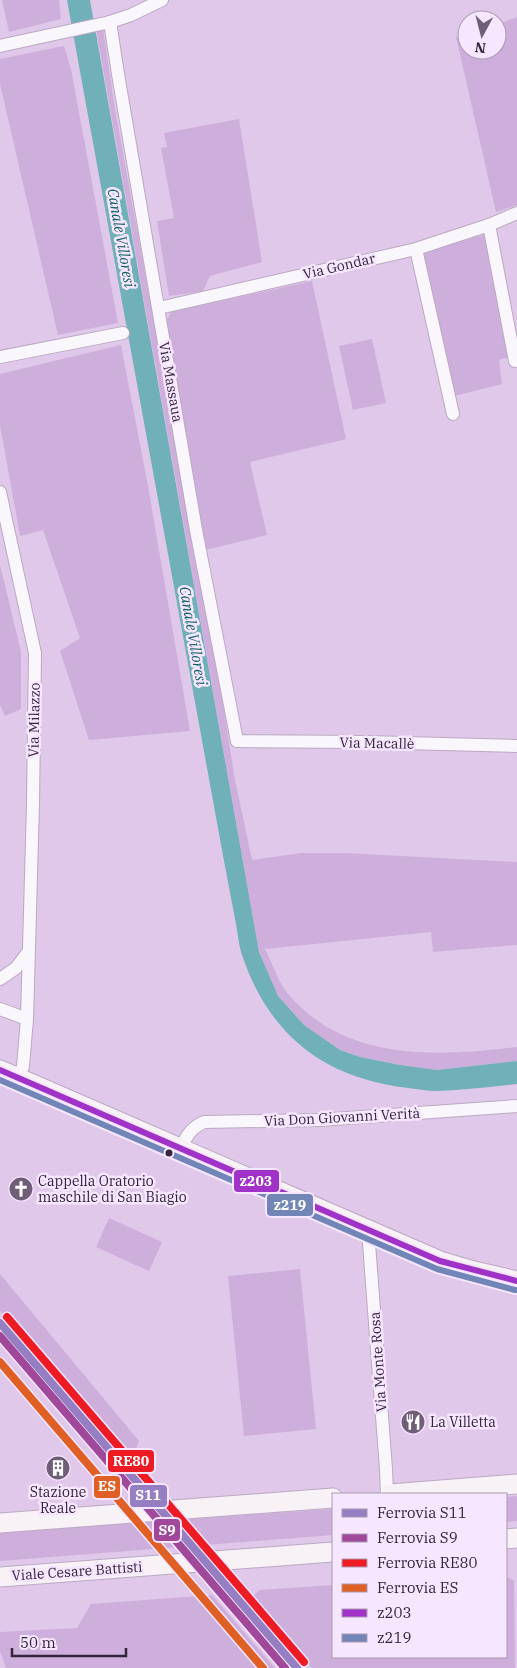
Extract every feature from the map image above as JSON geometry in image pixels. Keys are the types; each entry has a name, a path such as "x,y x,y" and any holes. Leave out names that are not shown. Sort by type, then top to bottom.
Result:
{"main road":[{"path":"0,1070 440,1261 517,1281"},
{"path":"401,1493 517,1484"},
{"path":"0,1523 332,1498"},
{"name":"Viale Cesare Battisti","path":"0,1577 332,1552"}],"street":[{"path":"0,46 106,23 131,15 162,0"},
{"name":"Via Massaua","path":"106,23 118,74 196,530 237,741"},
{"name":"Via Gondar","path":"159,308 416,248 489,225 517,213"},
{"path":"489,225 515,361"},
{"path":"416,248 453,414"},
{"path":"0,357 123,333"},
{"name":"Via Milazzo","path":"0,492 35,653 34,804 27,1019 23,1066 19,1079"},
{"name":"Via Macallè","path":"237,741 517,746"},
{"path":"0,979 16,968 28,952"},
{"path":"0,1009 27,1019"},
{"name":"Via Don Giovanni Verità","path":"181,1148 188,1133 204,1122 320,1120 517,1106"},
{"name":"Via Monte Rosa","path":"368,1230 388,1493"}],"shaded area":[{"path":"2,0 59,0 61,19 9,32"},
{"path":"517,17 517,205 496,212 461,60 507,60 507,21"},
{"path":"103,28 115,109 219,677 234,775 252,860 301,853 345,853 517,862 517,945 433,952 431,932 265,949 285,990 308,1014 334,1031 362,1042 392,1049 423,1052 454,1052 517,1047 517,1061 437,1070 360,1057 340,1050 304,1025 278,996 259,952 96,29"},
{"path":"64,46 71,69 118,323 58,335 0,84 0,59"},
{"path":"239,119 262,262 210,276 203,291 169,296 157,221 174,218 161,148 167,147 164,133"},
{"path":"486,234 509,357 499,360 502,384 454,396 422,252"},
{"path":"312,281 346,439 250,462 267,535 205,550 165,324 171,312"},
{"path":"372,339 386,403 353,410 339,346"},
{"path":"121,345 148,486 190,731 89,740 60,651 80,638 43,530 20,536 0,425 0,374"},
{"path":"0,565 21,652 21,709 5,716 0,705"},
{"path":"109,1218 162,1242 149,1271 96,1247"},
{"path":"300,1269 316,1429 244,1436 228,1276"},
{"path":"0,1274 139,1441 130,1464 0,1311"},
{"path":"517,1496 517,1521 507,1522 507,1497"},
{"path":"332,1509 332,1535 0,1561 0,1532"},
{"path":"507,1577 514,1580 515,1668 312,1668 250,1598 260,1590 332,1585 332,1658 507,1658"},
{"path":"212,1595 275,1668 6,1668 0,1651 0,1632 77,1628 91,1604"}],"water":[{"name":"Canale Villoresi","path":"67,0 90,0 259,952 278,996 304,1025 340,1050 360,1057 437,1070 517,1061 517,1084 434,1091 378,1083 351,1075 305,1049 286,1031 269,1010 255,986 243,958"}],"rail line":[{"name":"RE80","path":"7,1317 304,1662"},
{"name":"S11","path":"0,1323 297,1668"},
{"name":"S9","path":"0,1336 285,1668"},
{"name":"ES","path":"0,1362 263,1668"}],"transit line":[{"name":"z203","path":"0,1070 440,1261 517,1281"},
{"name":"z219","path":"0,1080 437,1269 515,1290"}],"place":[{"name":"Cappella Oratorio maschile di San Biagio","path":"21,1189"},
{"name":"La Villetta","path":"413,1422"},
{"name":"Stazione Reale","path":"58,1468"}]}
